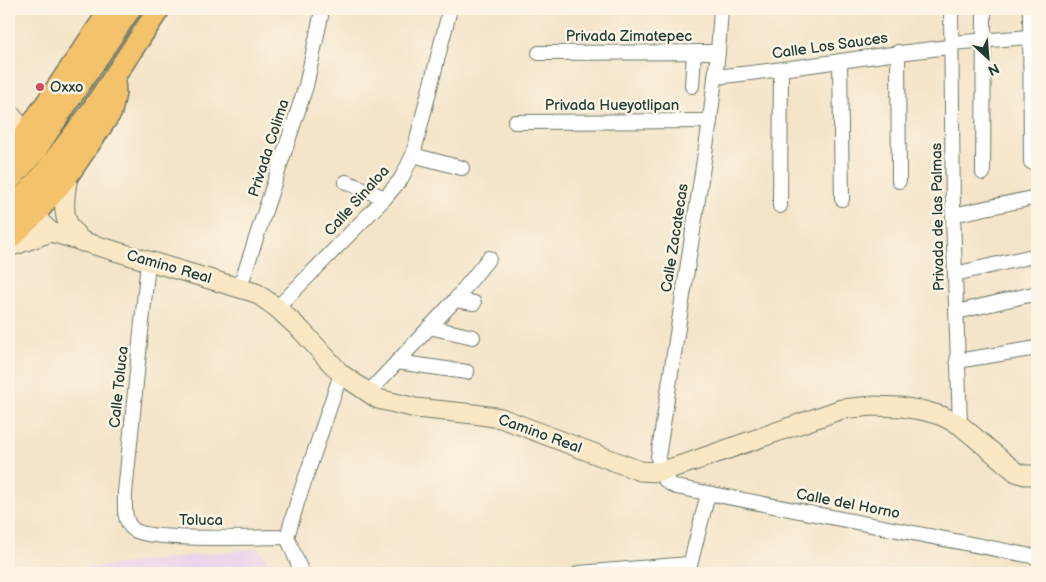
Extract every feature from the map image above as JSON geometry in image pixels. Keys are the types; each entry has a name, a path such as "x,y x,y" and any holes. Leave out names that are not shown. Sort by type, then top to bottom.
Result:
{"main road":[{"path":"9,213 28,166 111,9"},
{"path":"9,239 28,166 130,9"},
{"path":"9,181 88,116 159,9"},
{"path":"82,242 69,224 66,215 65,197 68,175 111,112 115,93 114,77"},
{"path":"9,113 28,166 43,226 54,233"},
{"path":"28,166 68,175"},
{"path":"9,247 54,233"},
{"name":"Camino Real","path":"54,233 256,293 277,308 302,331 341,374 378,399 416,408 501,418 640,471 659,472 842,409 901,406 925,410 960,425 1016,472 1025,475 1037,475"}],"street":[{"name":"Calle Sinaloa","path":"277,308 385,198 400,179 414,155 450,9"},
{"name":"Calle Zacatecas","path":"659,472 658,457 710,121 718,52 720,9"},
{"name":"Privada de las Palmas","path":"951,9 953,215 960,425"},
{"path":"983,173 984,9"},
{"path":"1030,9 1031,162"},
{"name":"Privada Colima","path":"240,287 306,86 321,16"},
{"name":"Calle Los Sauces","path":"715,77 780,70 898,52 983,45 1030,37"},
{"path":"692,86 694,52"},
{"name":"Privada Zimatepec","path":"539,53 718,52"},
{"path":"898,52 899,182"},
{"path":"840,61 842,199"},
{"path":"780,70 780,206"},
{"name":"Privada Hueyotlipan","path":"515,122 710,121"},
{"path":"414,155 462,168"},
{"path":"346,182 385,198"},
{"path":"953,215 1037,198"},
{"path":"955,274 1037,255"},
{"path":"368,393 455,300 489,258"},
{"name":"Calle Toluca","path":"126,516 125,493 148,262"},
{"path":"957,312 1037,293"},
{"path":"455,300 474,303"},
{"path":"429,327 473,336"},
{"path":"958,361 1037,348"},
{"path":"397,362 468,372"},
{"path":"302,573 287,537 297,502 341,374"},
{"name":"Calle del Horno","path":"659,472 665,481 676,487 1037,557"},
{"path":"579,573 689,569 708,494"},
{"name":"Toluca","path":"126,516 131,528 137,533 166,537 287,537"}],"shaded area":[{"path":"258,548 275,573 46,573"}],"place":[{"name":"Oxxo","path":"40,87"}]}
